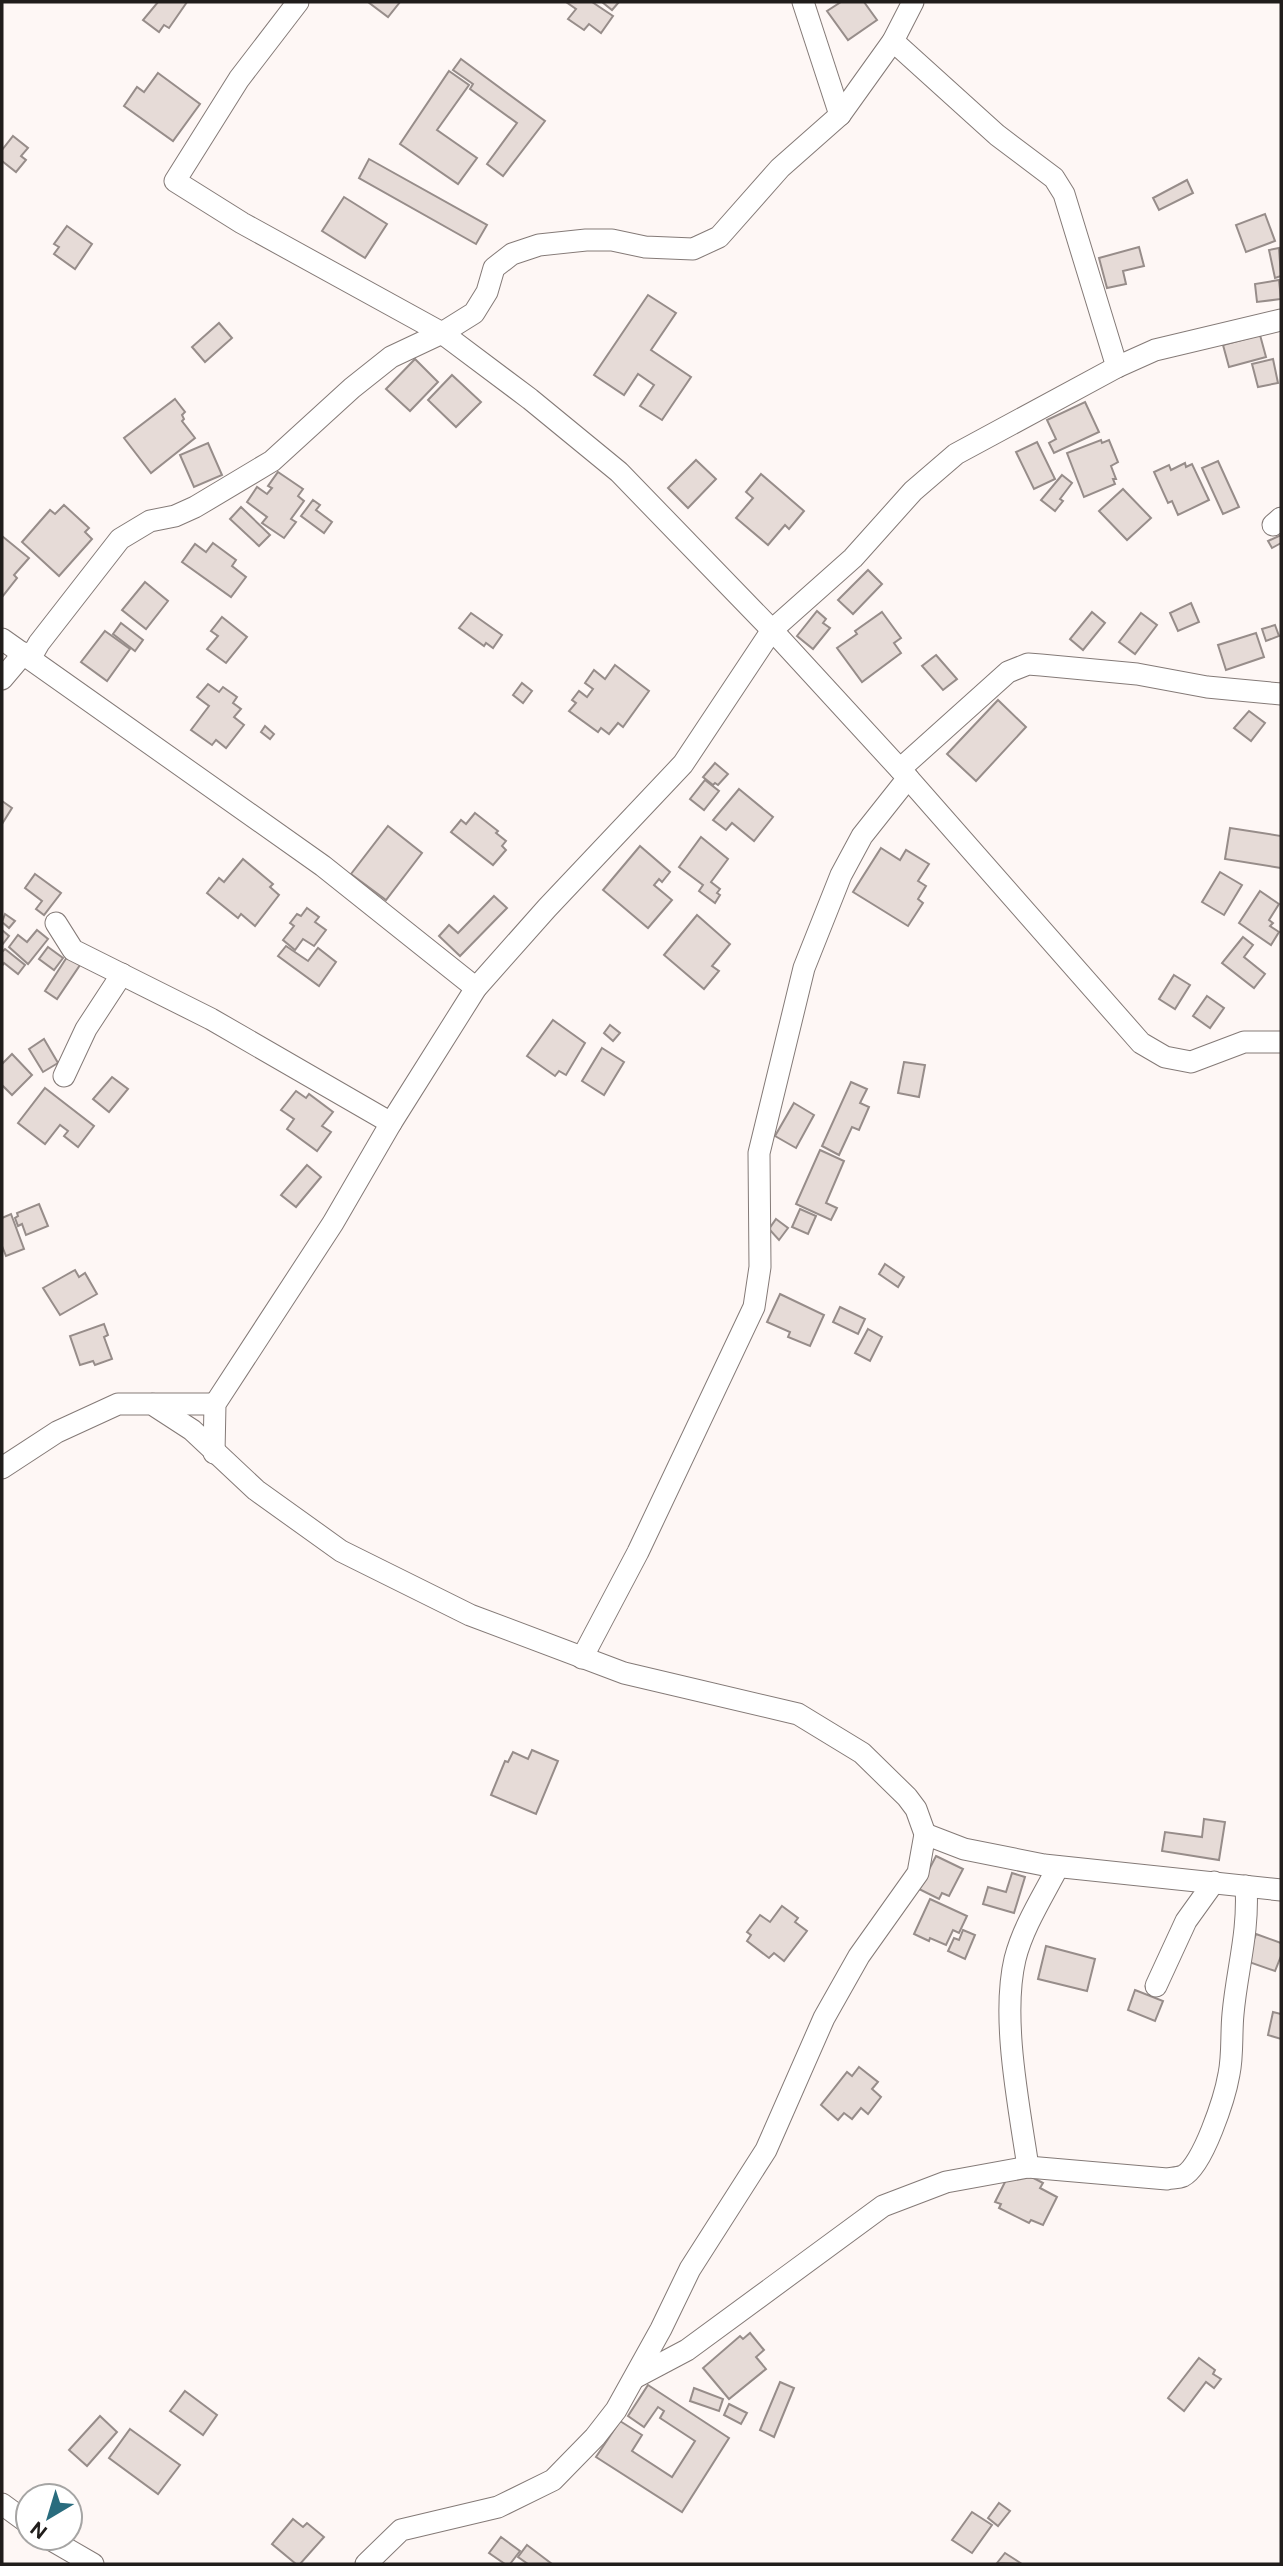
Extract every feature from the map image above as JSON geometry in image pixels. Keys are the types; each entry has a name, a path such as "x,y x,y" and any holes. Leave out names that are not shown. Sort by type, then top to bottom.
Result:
{"street":[{"path":"298,2 239,79 176,181 242,223 442,332 619,472 772,630 904,774 1140,1042 1165,1058 1191,1062 1244,1042 1281,1042"},
{"path":"803,2 840,115"},
{"path":"2,678 38,643 120,539 150,522 175,516 195,507 272,461 352,388 391,357 474,313 486,292 494,268 512,254 540,245 586,240 612,240 645,247 693,249 719,237 780,168 840,115 894,41 913,2"},
{"path":"894,41 997,135 1054,178 1064,194 1117,367"},
{"path":"214,1452 215,1404 333,1223 476,988 682,764 772,630 853,558 912,491 956,454 1117,367 1155,350 1281,320"},
{"path":"2,639 323,866 476,988"},
{"path":"582,1658 638,1552 754,1307 760,1267 759,1153 804,968 841,875 862,836 904,774 1008,672 1028,664 1137,674 1207,687 1281,694"},
{"path":"56,923 73,950 211,1019 391,1124"},
{"path":"64,1076 86,1029 122,974"},
{"path":"2,1468 57,1432 118,1404 215,1404"},
{"path":"152,1404 192,1430 256,1490 341,1551 470,1615 624,1673 798,1714 862,1753 907,1797 916,1809 925,1834 918,1873 859,1956 829,2008 765,2150 690,2269 636,2377 616,2410 595,2437 553,2480 498,2507 401,2530 366,2564"},
{"path":"925,1834 964,1849 1058,1867 1281,1890"},
{"path":"1028,2167 1019,2106 1009,1988 1016,1956 1029,1922 1058,1867"},
{"path":"1156,1986 1186,1921 1214,1882"},
{"path":"636,2377 687,2350 883,2206 946,2182 1028,2167 1167,2179 1184,2175 1204,2150 1229,2073 1233,2013 1248,1912 1246,1886"},
{"path":"72,2552 93,2564"}],"building":[{"path":"158,2 187,2 169,28 164,25 159,32 143,20"},
{"path":"368,2 400,2 388,17"},
{"path":"566,2 592,2 613,16 601,33 589,24 584,30 568,19 576,9"},
{"path":"602,2 619,2 612,10"},
{"path":"841,2 864,2 877,20 848,40 827,11"},
{"path":"461,59 545,121 503,176 487,164 517,123 470,89 473,84 453,70"},
{"path":"449,71 469,85 437,130 477,158 458,184 400,144"},
{"path":"158,73 200,104 173,141 124,106 137,87 144,92"},
{"path":"13,136 28,148 21,156 26,160 16,172 2,161 2,150"},
{"path":"369,159 487,225 476,244 359,178"},
{"path":"1187,180 1193,193 1159,210 1153,198"},
{"path":"344,197 387,224 365,258 322,231"},
{"path":"1265,214 1275,241 1246,252 1236,225"},
{"path":"67,226 92,244 75,269 54,254 59,247 54,244"},
{"path":"1139,247 1144,266 1123,271 1126,284 1107,288 1099,258"},
{"path":"1279,248 1281,276 1275,278 1269,250"},
{"path":"1279,280 1281,299 1257,302 1255,284"},
{"path":"648,295 676,313 651,350 691,377 662,420 640,406 654,385 638,374 624,395 594,375"},
{"path":"219,323 232,338 205,362 192,347"},
{"path":"1260,335 1266,357 1229,367 1223,345"},
{"path":"415,359 438,382 410,411 386,389"},
{"path":"1273,359 1278,383 1258,387 1252,364"},
{"path":"452,375 481,402 456,427 428,400"},
{"path":"175,399 185,412 182,421 195,438 151,473 124,438"},
{"path":"1085,402 1099,432 1054,453 1049,443 1056,439 1047,420"},
{"path":"1101,440 1102,443 1109,440 1118,462 1111,466 1115,484 1084,497 1067,453"},
{"path":"1037,442 1055,479 1034,489 1016,452"},
{"path":"208,443 222,475 194,487 180,455"},
{"path":"696,460 716,479 688,508 668,488"},
{"path":"1218,461 1239,507 1223,514 1202,468"},
{"path":"1185,463 1186,467 1192,464 1209,500 1178,515 1172,501 1168,503 1154,472 1169,465 1171,470"},
{"path":"278,472 303,489 298,496 304,501 291,519 296,522 284,538 262,523 267,517 247,502 257,487 267,494 272,488 268,486"},
{"path":"761,474 804,511 789,529 785,525 768,545 736,518 753,498 746,492"},
{"path":"1062,475 1072,483 1055,511 1041,500"},
{"path":"1123,489 1151,518 1127,540 1099,511"},
{"path":"313,500 320,505 316,510 332,522 324,533 301,516"},
{"path":"64,505 89,528 85,532 92,539 59,576 22,542 50,510 55,514"},
{"path":"241,507 270,535 259,546 230,519"},
{"path":"1281,535 1281,543 1272,548 1268,541"},
{"path":"2,536 29,558 14,575 17,578 2,597"},
{"path":"213,543 236,560 232,566 246,577 231,597 182,562 195,544 206,552"},
{"path":"868,570 882,584 853,614 838,600"},
{"path":"145,582 168,601 146,629 122,610"},
{"path":"1191,603 1199,622 1178,631 1170,613"},
{"path":"817,611 826,619 823,623 830,628 813,649 797,636"},
{"path":"882,612 901,638 894,643 901,653 862,682 837,648"},
{"path":"1092,612 1105,623 1083,650 1070,639"},
{"path":"471,613 502,635 493,648 486,643 484,646 459,628"},
{"path":"1141,613 1157,625 1135,654 1119,642"},
{"path":"222,617 247,637 226,663 207,649 218,636 211,631"},
{"path":"121,623 143,640 135,651 113,634"},
{"path":"1275,625 1279,636 1266,641 1262,629"},
{"path":"105,631 130,649 107,681 81,662"},
{"path":"1256,633 1264,657 1226,670 1218,645"},
{"path":"936,655 957,679 943,690 922,666"},
{"path":"615,665 649,691 623,727 618,723 609,734 601,728 598,732 569,711 576,703 572,700 579,691 587,697 593,689 585,683 594,670 605,679"},
{"path":"522,683 532,691 523,703 513,695"},
{"path":"208,684 219,692 223,687 237,697 233,703 241,709 234,717 244,725 226,748 216,740 212,745 191,730 209,706 197,697"},
{"path":"998,700 1026,727 976,781 947,754"},
{"path":"1249,711 1265,723 1251,741 1234,728"},
{"path":"265,726 274,734 270,739 261,732"},
{"path":"715,763 728,774 718,785 713,785 703,777"},
{"path":"705,780 719,791 704,810 690,799"},
{"path":"739,789 773,817 754,841 732,823 726,830 713,820"},
{"path":"2,801 12,808 2,824"},
{"path":"475,813 506,841 502,846 506,850 493,865 451,832 461,820 466,824"},
{"path":"388,826 422,853 386,900 351,874"},
{"path":"1230,828 1281,836 1281,868 1225,859"},
{"path":"701,837 728,859 711,882 720,889 715,903 699,891 703,885 679,867"},
{"path":"640,846 670,872 662,882 659,879 654,885 672,900 648,928 603,890"},
{"path":"881,848 900,860 906,850 929,864 918,881 926,886 918,899 923,903 908,926 853,892"},
{"path":"243,859 273,884 270,887 279,895 255,926 241,914 238,918 207,893 219,878 224,882"},
{"path":"1220,872 1242,885 1224,915 1202,902"},
{"path":"35,874 61,893 44,915 36,909 42,901 25,888"},
{"path":"1260,891 1279,904 1269,920 1273,923 1270,926 1279,932 1271,945 1239,923"},
{"path":"494,896 507,908 460,956 439,936 449,925 458,933"},
{"path":"307,908 319,917 315,922 326,930 314,946 303,939 295,950 283,940 294,926 290,923 297,914 301,916"},
{"path":"5,914 15,921 9,928 2,922"},
{"path":"697,915 730,944 712,966 719,971 704,989 664,955"},
{"path":"2,930 9,936 2,945"},
{"path":"37,930 48,939 28,964 9,947 18,935 27,942"},
{"path":"1243,937 1253,945 1244,957 1265,974 1254,988 1222,963"},
{"path":"286,946 308,961 318,948 336,962 319,986 278,956"},
{"path":"48,947 63,958 54,970 39,959"},
{"path":"5,949 25,965 18,974 4,963 2,966 2,952"},
{"path":"67,957 80,965 57,999 45,991"},
{"path":"1174,975 1190,985 1175,1009 1159,999"},
{"path":"1207,996 1224,1008 1210,1028 1193,1016"},
{"path":"553,1020 585,1043 566,1075 559,1071 555,1076 527,1056"},
{"path":"610,1025 620,1033 613,1041 604,1033"},
{"path":"44,1039 58,1063 43,1072 29,1049"},
{"path":"602,1048 624,1062 604,1095 582,1081"},
{"path":"12,1054 32,1075 12,1095 2,1085 2,1064"},
{"path":"904,1062 925,1065 919,1097 898,1093"},
{"path":"112,1077 128,1089 109,1112 93,1099"},
{"path":"851,1082 867,1089 860,1103 869,1107 859,1130 852,1127 839,1155 822,1146"},
{"path":"45,1088 94,1126 78,1147 64,1136 68,1131 60,1125 45,1144 18,1123"},
{"path":"296,1091 306,1098 309,1094 333,1112 322,1126 331,1132 317,1151 287,1129 294,1119 281,1110"},
{"path":"794,1103 814,1115 796,1148 775,1136"},
{"path":"820,1150 844,1161 826,1203 837,1208 831,1220 796,1204"},
{"path":"307,1165 321,1177 296,1207 281,1195"},
{"path":"39,1204 48,1226 26,1235 22,1224 18,1226 15,1218 17,1213"},
{"path":"800,1209 816,1216 808,1234 792,1227"},
{"path":"11,1214 24,1249 6,1256 2,1246 2,1218"},
{"path":"776,1219 788,1228 779,1240 769,1229"},
{"path":"885,1264 904,1277 898,1287 879,1274"},
{"path":"75,1270 79,1277 85,1273 97,1294 60,1315 43,1288"},
{"path":"780,1294 824,1315 810,1346 788,1337 790,1332 767,1322"},
{"path":"840,1307 865,1319 858,1334 833,1322"},
{"path":"104,1324 108,1335 104,1337 112,1359 95,1365 93,1361 80,1365 70,1336"},
{"path":"868,1329 882,1337 870,1361 855,1353"},
{"path":"532,1750 558,1761 536,1814 491,1795 505,1761 508,1762 513,1752 528,1759"},
{"path":"1204,1819 1225,1822 1219,1860 1162,1851 1165,1832 1202,1837"},
{"path":"936,1856 963,1869 949,1896 942,1893 939,1899 919,1889"},
{"path":"1012,1873 1025,1877 1014,1913 983,1904 988,1887 1006,1892"},
{"path":"930,1899 967,1916 959,1933 953,1930 946,1945 914,1934"},
{"path":"782,1906 798,1918 795,1922 807,1931 784,1961 774,1953 769,1958 747,1941 751,1935 747,1932 760,1915 770,1922"},
{"path":"963,1930 975,1935 965,1959 948,1951 954,1938 959,1940"},
{"path":"1256,1934 1281,1943 1281,1956 1275,1971 1246,1961"},
{"path":"1046,1946 1095,1959 1087,1991 1038,1979"},
{"path":"1135,1990 1163,2001 1155,2021 1128,2010"},
{"path":"1273,2012 1281,2014 1281,2039 1268,2035"},
{"path":"859,2067 878,2082 872,2089 881,2097 868,2114 861,2108 852,2119 844,2113 838,2120 821,2105 847,2072 852,2076"},
{"path":"1010,2172 1024,2173 1043,2183 1040,2188 1057,2197 1043,2225 1031,2220 1029,2223 999,2208 1001,2204 995,2202"},
{"path":"750,2333 764,2350 756,2357 766,2369 729,2399 703,2368 740,2336 743,2339"},
{"path":"1199,2358 1215,2370 1213,2374 1221,2379 1214,2388 1206,2382 1184,2411 1168,2398"},
{"path":"780,2382 794,2388 774,2437 760,2430"},
{"path":"648,2385 729,2438 682,2512 596,2457 620,2421 642,2435 632,2451 672,2477 695,2441 660,2418 664,2411 658,2407 644,2427 628,2416"},
{"path":"694,2388 723,2399 719,2411 690,2401"},
{"path":"185,2391 217,2415 203,2435 170,2411"},
{"path":"729,2404 747,2413 741,2424 724,2415"},
{"path":"100,2416 117,2432 87,2466 69,2450"},
{"path":"130,2429 180,2465 158,2494 109,2458"},
{"path":"999,2503 1010,2511 998,2526 988,2518"},
{"path":"972,2512 992,2525 972,2553 952,2540"},
{"path":"293,2519 303,2527 307,2523 324,2537 300,2564 296,2564 272,2544"},
{"path":"501,2537 520,2551 510,2564 505,2564 489,2553"},
{"path":"527,2545 552,2564 528,2564 518,2557"},
{"path":"1005,2553 1022,2564 997,2563"}]}
